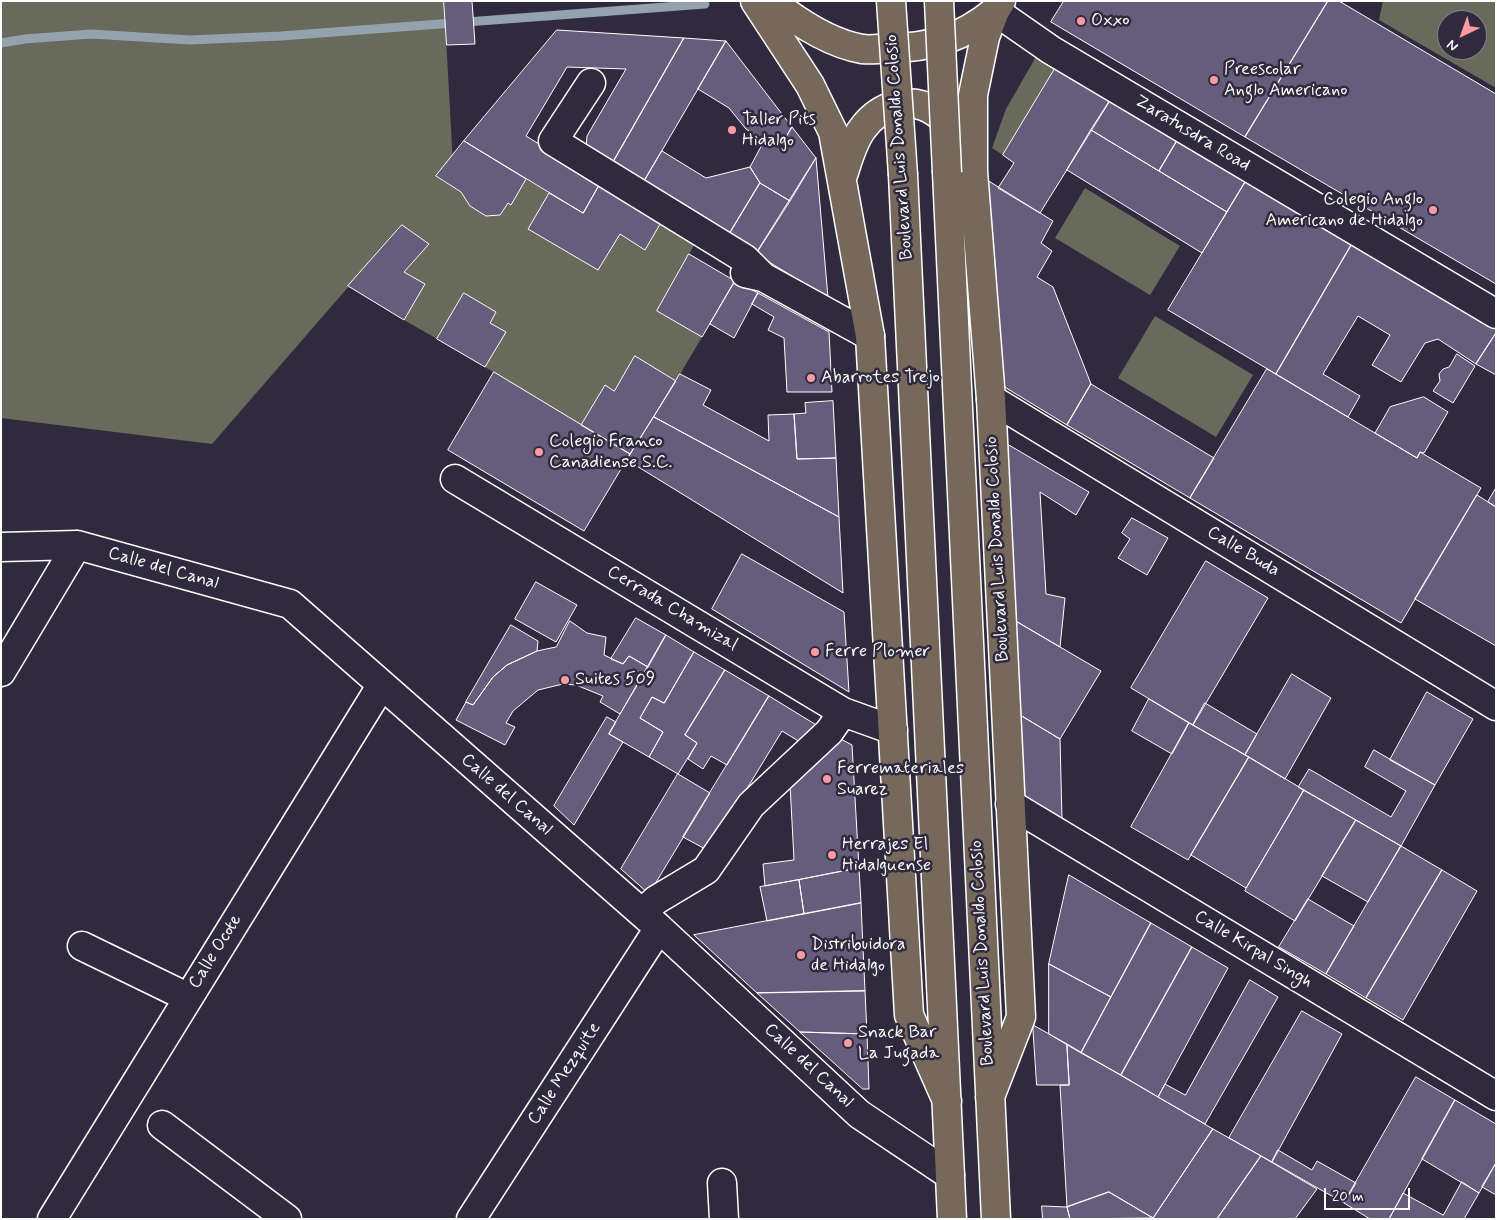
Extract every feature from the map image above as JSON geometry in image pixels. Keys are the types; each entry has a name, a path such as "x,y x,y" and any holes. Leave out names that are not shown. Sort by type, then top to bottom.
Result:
{"main road":[{"name":"Boulevard Luis Donaldo Colosio","path":"755,1 814,93 833,132 870,336 910,1015 947,1101"},
{"path":"771,1 827,37 862,49 911,48 961,35 975,27 998,6"},
{"name":"Boulevard Luis Donaldo Colosio","path":"891,1 903,175 952,1219"},
{"name":"Boulevard Luis Donaldo Colosio","path":"939,1 996,1219"},
{"name":"Boulevard Luis Donaldo Colosio","path":"990,1096 1021,1017 990,399 973,171 973,95 985,37 998,6"},
{"path":"842,178 851,151 864,127 882,110 906,102 920,104 936,112 960,135 973,171"}],"street":[{"name":"Zaratusdra Road","path":"998,6 1051,50 1496,314"},
{"path":"592,83 554,141 746,259 751,275 870,336"},
{"name":"Calle Buda","path":"990,399 1496,706"},
{"name":"Cerrada Chamizal","path":"455,479 843,712 893,730"},
{"path":"1,672 77,545"},
{"name":"Calle del Canal","path":"1,546 77,545 290,604 650,921 859,1114 950,1175"},
{"name":"Calle Ocote","path":"52,1219 187,997 381,686"},
{"name":"Calle Mezquite","path":"471,1219 650,921 656,900 706,870 712,864 751,805 829,732 843,712"},
{"name":"Calle Kirpal Singh","path":"1010,804 1496,1096"},
{"path":"82,946 187,997"},
{"path":"162,1125 287,1219"},
{"path":"722,1183 724,1219"}],"green space":[{"path":"1,1 444,1 453,165 441,180 461,192 470,206 486,216 500,215 508,203 511,205 526,179 549,193 529,229 598,270 620,234 645,250 663,219 697,240 657,311 702,337 676,381 635,356 614,391 604,386 581,425 485,367 505,332 490,323 496,312 464,293 437,339 404,320 425,284 404,272 429,244 402,225 212,444 1,418"},
{"path":"1383,1 1496,1 1496,88 1448,60 1487,60 1487,10 1437,10 1437,54 1379,20"},
{"path":"1037,55 1056,67 1003,155 992,148 1006,109"},
{"path":"1085,188 1180,246 1150,295 1055,238"},
{"path":"1155,316 1253,375 1216,437 1118,378"}],"building":[{"path":"444,1 472,1 475,44 447,45"},
{"name":"Preescolar Anglo Americano","path":"1064,1 1328,1 1245,137 1051,22"},
{"name":"Colegio Anglo Americano de Hidalgo","path":"1328,1 1339,1 1496,94 1496,284 1245,137"},
{"path":"557,30 684,38 612,164 586,148 587,136 626,69 567,67 526,136 601,182 583,213 464,141"},
{"path":"684,38 726,41 643,183 612,164"},
{"path":"726,41 792,127 783,142 764,141 746,129 729,108 698,89"},
{"path":"1056,67 1111,99 1040,213 998,188 1014,163 1003,155"},
{"path":"1111,99 1178,139 1159,171 1091,130"},
{"path":"792,127 816,158 790,201 760,183 750,167 764,141 783,142"},
{"path":"1091,130 1227,212 1202,253 1067,170"},
{"path":"1178,139 1247,179 1227,212 1159,171"},
{"path":"464,141 526,179 511,205 508,203 500,215 486,216 470,206 461,192 436,176"},
{"path":"662,151 706,178 750,167 760,183 728,236 643,183"},
{"path":"816,158 828,298 756,254"},
{"path":"1247,179 1353,242 1276,374 1168,310"},
{"path":"987,180 1053,221 1041,243 1052,251 1037,277 1053,287 1091,384 1067,425 1003,386"},
{"path":"601,182 663,219 645,250 620,234 598,270 528,229 549,193 583,213"},
{"path":"760,183 790,201 756,254 728,236"},
{"path":"402,225 429,244 404,272 425,284 404,320 348,286"},
{"path":"1353,242 1496,326 1496,333 1476,364 1438,339 1425,343 1401,382 1372,365 1390,335 1358,316 1323,374 1360,396 1348,417 1276,374"},
{"path":"689,254 735,281 702,337 657,311"},
{"path":"735,281 758,293 734,338 710,324"},
{"path":"464,293 496,312 490,323 506,332 485,367 437,339"},
{"path":"758,293 829,332 832,392 787,392 784,338 768,330 774,317 752,304"},
{"path":"1496,333 1496,375 1476,364"},
{"path":"1457,354 1475,366 1453,403 1433,391 1440,381 1439,374 1443,369 1449,367"},
{"path":"635,356 676,381 630,454 581,425 605,385 614,391"},
{"path":"1267,369 1417,458 1420,452 1481,488 1401,623 1190,498"},
{"name":"Colegio Franco Canadiense S.C.","path":"494,372 630,454 584,531 448,450"},
{"path":"680,374 711,390 703,405 769,441 768,415 794,414 797,459 836,458 839,517 654,417"},
{"path":"1091,384 1214,458 1190,498 1067,425"},
{"path":"1424,397 1448,412 1424,453 1420,452 1417,458 1375,433 1390,407"},
{"path":"833,401 836,458 797,459 794,414 806,413 805,403"},
{"path":"654,417 839,517 843,593 627,460"},
{"path":"1002,441 1089,492 1076,515 1040,492 1046,594 1065,598 1060,647 1014,620"},
{"path":"1496,488 1496,507 1488,502"},
{"path":"1477,495 1496,507 1496,646 1415,599"},
{"path":"1132,518 1168,538 1147,575 1118,558 1130,539 1122,533"},
{"name":"Ferre Plomer","path":"742,554 844,612 849,692 712,609"},
{"path":"1206,561 1268,598 1193,725 1131,688"},
{"path":"536,582 577,605 556,642 515,619"},
{"path":"636,618 666,635 648,667 629,656 623,664 611,659"},
{"path":"1014,620 1101,671 1060,739 1020,715"},
{"name":"Suites 509","path":"570,621 587,633 606,637 604,655 623,664 629,656 648,667 620,714 600,702 603,696 576,685 563,684 538,690 513,711 506,723 515,727 505,745 456,720 466,702 473,705 493,677 507,665 537,651 556,647"},
{"path":"511,625 538,641 537,651 507,665 493,677 473,705 466,702"},
{"path":"666,635 694,652 664,703 652,697 640,718 663,732 649,757 609,734"},
{"path":"694,652 725,670 685,735 697,743 678,774 649,757 663,732 640,718 652,697 664,703"},
{"path":"725,670 769,696 727,765 711,756 703,769 688,759 697,743 685,735"},
{"path":"1292,674 1331,698 1285,779 1245,755"},
{"path":"1427,692 1473,719 1435,785 1390,760"},
{"path":"769,696 818,726 805,745 782,731 709,851 683,837"},
{"path":"1149,699 1189,723 1172,754 1132,731"},
{"path":"1205,703 1257,734 1245,755 1193,725"},
{"path":"1020,715 1060,739 1062,820 1025,798"},
{"path":"607,717 616,722 609,734 623,742 574,825 554,806"},
{"path":"1189,723 1249,757 1188,860 1131,827"},
{"path":"839,738 852,745 859,868 765,886 763,864 794,860 790,784"},
{"path":"1374,750 1435,785 1401,846 1298,787 1309,769 1391,817 1406,791 1365,767"},
{"path":"1249,757 1304,790 1246,888 1191,855"},
{"path":"678,774 710,793 649,894 621,869"},
{"path":"1304,790 1356,820 1295,921 1245,891"},
{"path":"1356,820 1401,846 1368,902 1322,876"},
{"path":"1401,846 1442,870 1366,998 1326,974"},
{"path":"859,868 861,903 804,914 799,880"},
{"path":"1442,870 1477,891 1403,1020 1366,998"},
{"path":"1069,875 1151,923 1111,997 1049,964"},
{"path":"799,880 804,914 767,921 760,887"},
{"path":"1308,899 1354,926 1326,974 1279,947"},
{"path":"861,903 865,991 757,993 694,935"},
{"path":"1151,923 1192,947 1121,1075 1081,1053"},
{"path":"1192,947 1228,968 1158,1097 1121,1075"},
{"path":"1049,964 1111,997 1081,1053 1049,1034"},
{"path":"1250,980 1278,997 1205,1124 1158,1097 1165,1084 1185,1095"},
{"path":"865,991 867,1034 800,1032 757,993"},
{"path":"1302,1011 1342,1034 1272,1162 1229,1138"},
{"path":"1033,1025 1067,1044 1069,1085 1037,1085"},
{"path":"800,1032 867,1034 869,1089 863,1089"},
{"path":"1067,1044 1213,1129 1153,1218 1109,1192 1067,1207 1060,1085 1069,1085"},
{"path":"1416,1077 1455,1100 1389,1219 1370,1219 1344,1203"},
{"path":"1455,1100 1496,1124 1496,1163 1479,1193 1422,1159"},
{"path":"1213,1129 1261,1156 1217,1219 1153,1219"},
{"path":"1278,1150 1312,1170 1317,1161 1356,1183 1344,1203 1272,1162"},
{"path":"1261,1156 1317,1189 1295,1219 1217,1219"},
{"path":"1496,1163 1496,1195 1482,1187"},
{"path":"1462,1182 1479,1193 1464,1219 1389,1219 1403,1193 1443,1215"},
{"path":"1109,1192 1153,1218 1070,1219 1067,1207"},
{"path":"1042,1206 1067,1207 1070,1219 1043,1219"}],"waterway":[{"path":"1,43 25,39 91,34 190,40 281,36 705,4"}],"place":[{"name":"Oxxo","path":"1081,21"},
{"name":"Preescolar Anglo Americano","path":"1214,80"},
{"name":"Taller Pits Hidalgo","path":"732,130"},
{"name":"Colegio Anglo Americano de Hidalgo","path":"1433,210"},
{"name":"Abarrotes Trejo","path":"811,378"},
{"name":"Colegio Franco Canadiense S.C.","path":"539,452"},
{"name":"Ferre Plomer","path":"815,652"},
{"name":"Suites 509","path":"565,680"},
{"name":"Ferremateriales Suarez","path":"827,779"},
{"name":"Herrajes El Hidalguense","path":"832,855"},
{"name":"Distribuidora de Hidalgo","path":"801,955"},
{"name":"Snack Bar La Jugada","path":"848,1043"}]}
